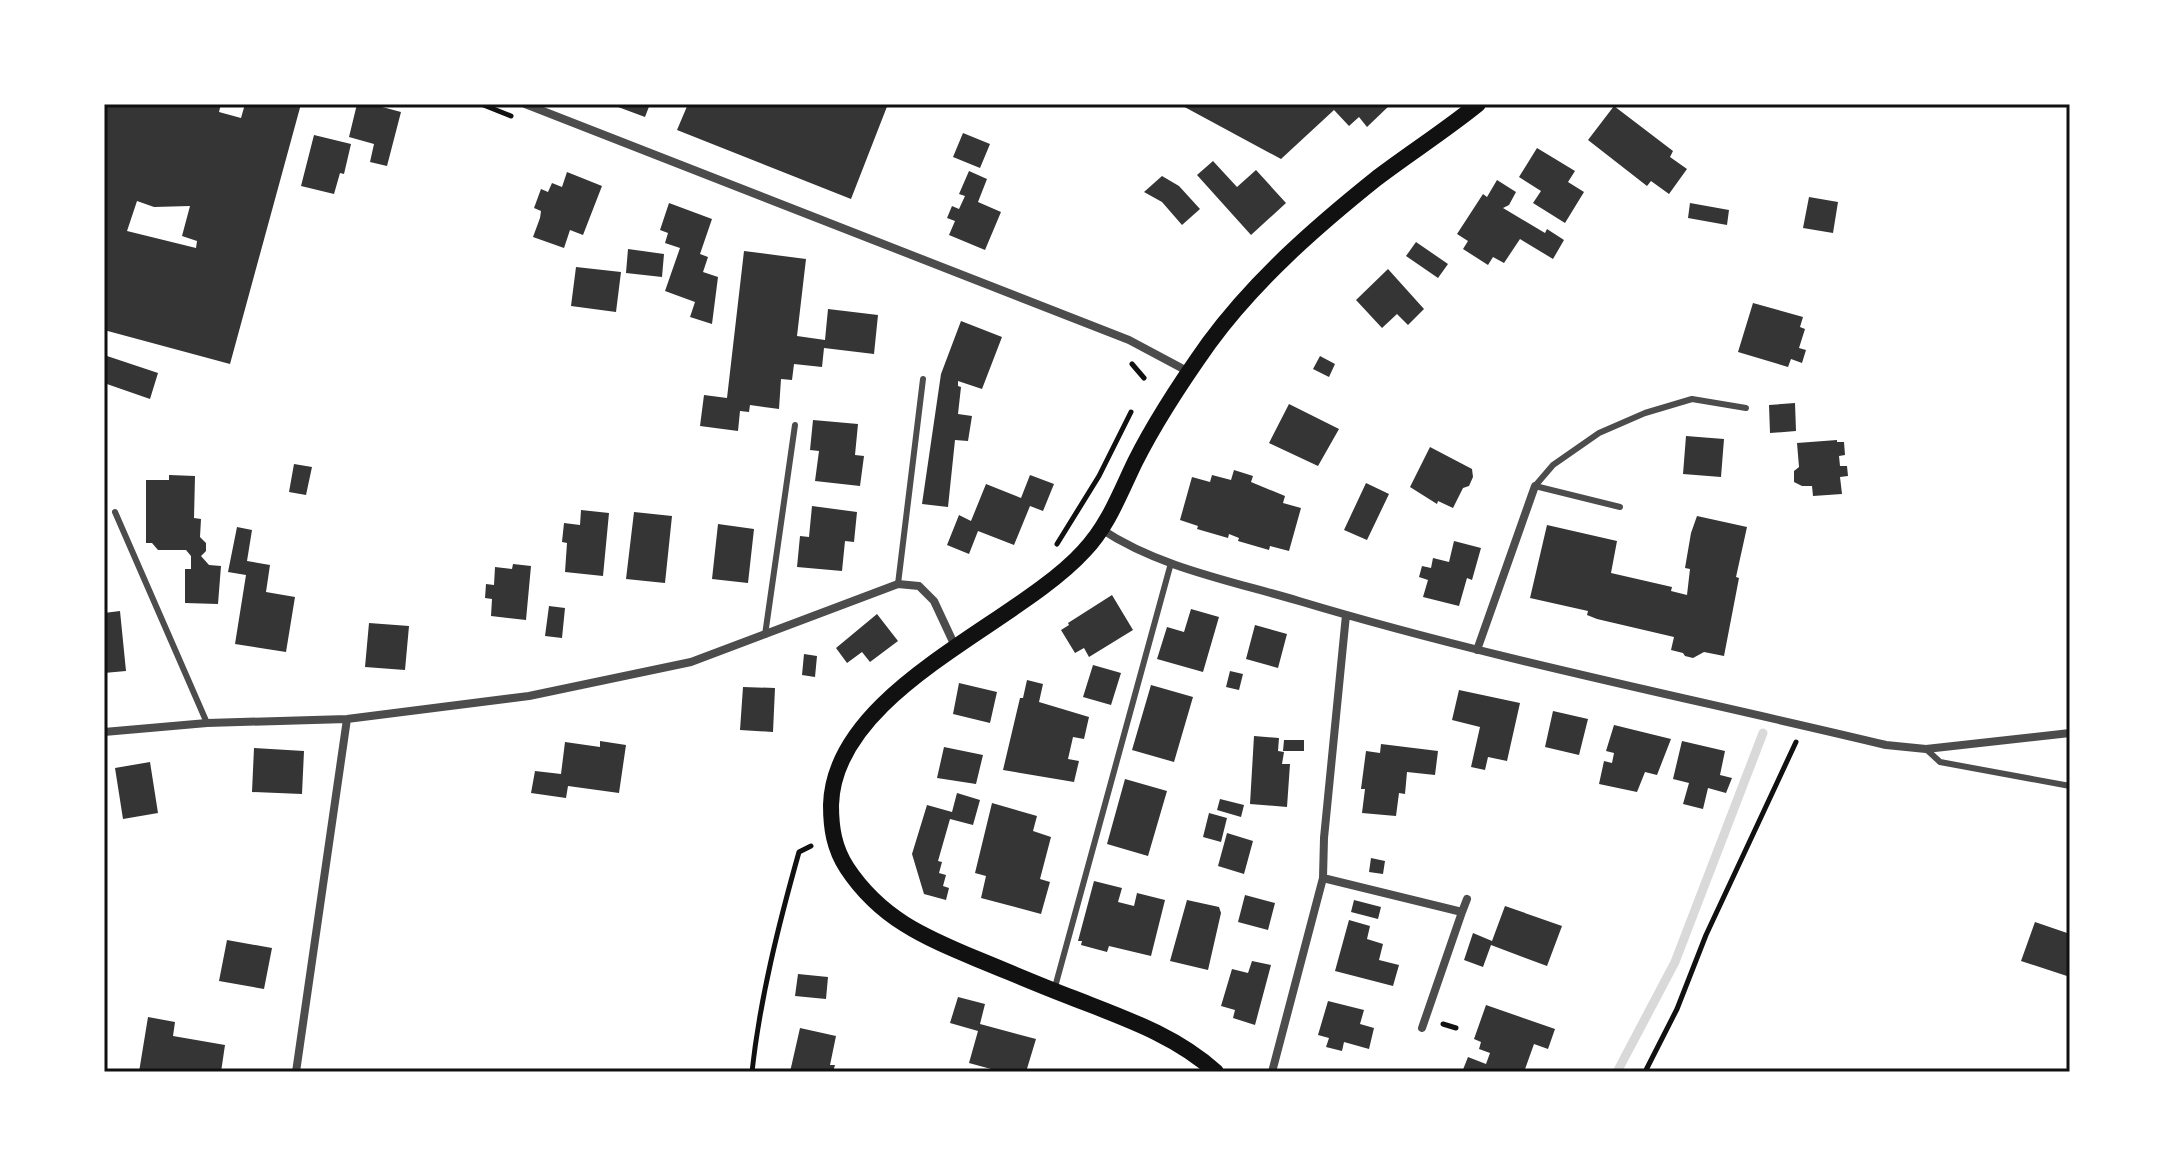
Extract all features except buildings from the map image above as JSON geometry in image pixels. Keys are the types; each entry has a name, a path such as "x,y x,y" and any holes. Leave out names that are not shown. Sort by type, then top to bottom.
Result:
{"main road":[{"path":"1216,1072 1174,1039 948,947 898,923 870,899 845,865 831,831 832,798 839,768 856,737 892,696 955,646 1041,588 1083,552 1101,529 1154,427 1189,372 1240,307 1298,245 1467,107"}],"street":[{"path":"525,104 1129,340 1189,372"},
{"path":"1477,650 1535,486"},
{"path":"1101,529 1129,547 1171,563 1346,615 1477,650 1886,745 1926,749 2070,733"},
{"path":"104,735 123,730 207,723 347,719 529,696 691,662 898,584 919,586 934,601 955,646"},
{"path":"1272,1072 1323,878 1324,838 1346,615"},
{"path":"296,1072 347,719"},
{"path":"1323,878 1462,912"},
{"path":"1422,1028 1467,899"}],"lane":[{"path":"898,584 923,379"},
{"path":"1620,507 1535,486 1553,465 1599,433 1645,413 1692,399 1746,408"},
{"path":"765,635 795,425"},
{"path":"115,512 207,723"},
{"path":"1054,991 1171,563"},
{"path":"1926,749 1940,762 2070,786"}],"path":[{"path":"1054,549 1099,476 1131,412"},
{"path":"1645,1072 1677,1009 1706,935 1797,740"},
{"path":"752,1072 755,1044 787,896 799,852 811,846"}],"waterway":[{"path":"1617,1072 1675,962 1763,733"}]}
